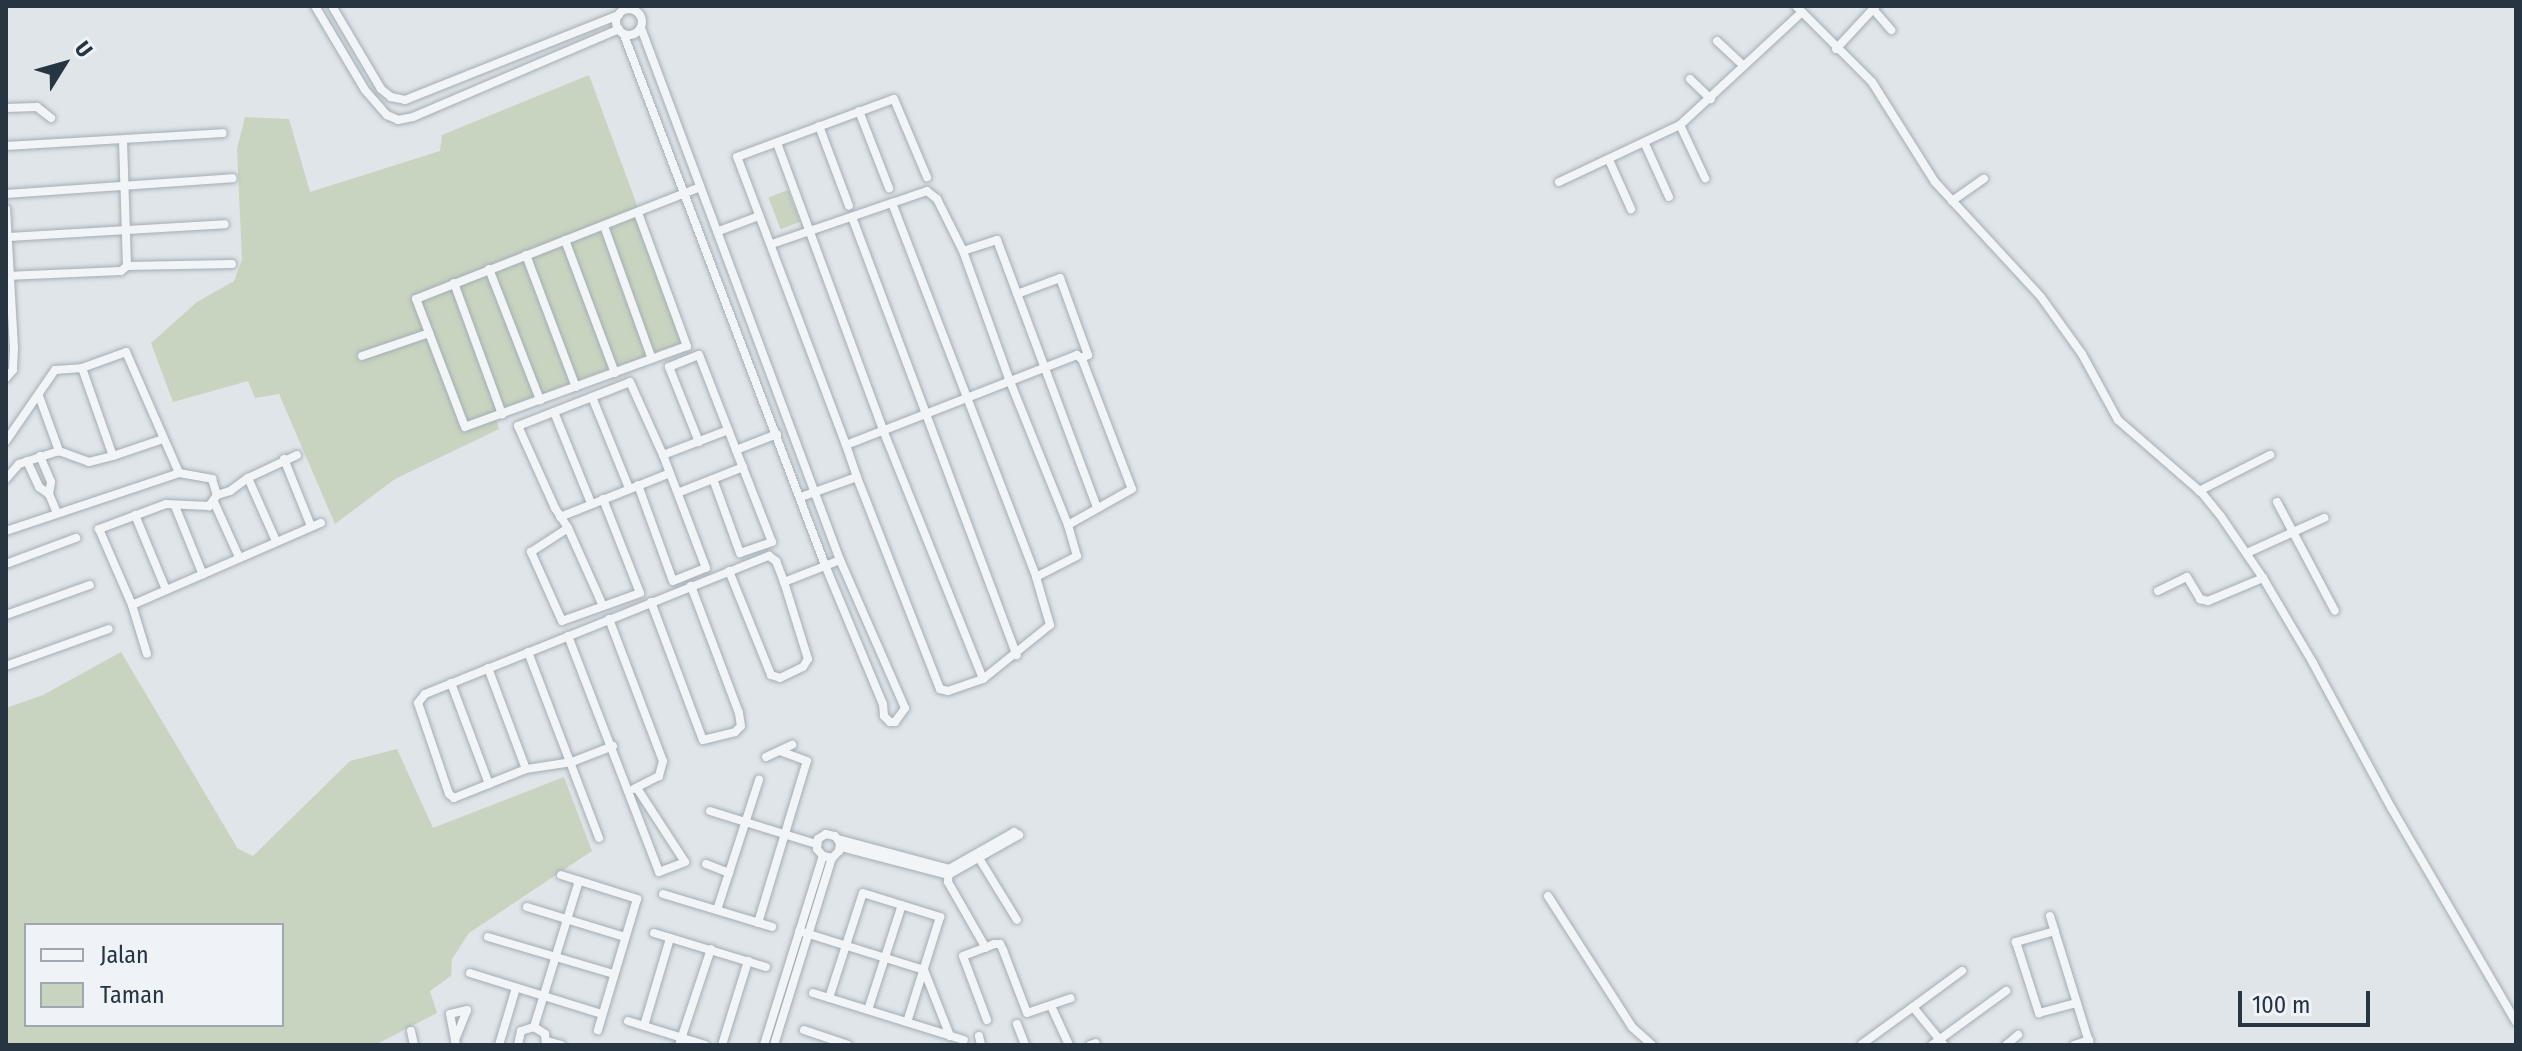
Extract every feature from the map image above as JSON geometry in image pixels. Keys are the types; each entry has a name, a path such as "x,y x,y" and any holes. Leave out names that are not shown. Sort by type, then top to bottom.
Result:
{"street":[{"path":"315,6 365,90 387,115 398,120 413,117 622,32 641,28"},
{"path":"332,6 381,89 391,97 405,100 630,10 637,12 840,560 905,708 895,722 884,716 883,704 825,565 622,32 619,15"},
{"path":"1836,49 1874,8 1891,30"},
{"path":"1559,182 1680,125 1711,99 1799,9 1872,82 1935,182 2016,267 2056,317 2082,354 2118,420 2199,491 2247,553 2516,1022"},
{"path":"1717,41 1743,65"},
{"path":"1690,79 1711,99"},
{"path":"892,203 1051,623 1017,655 983,679 948,691 940,689 791,307 772,244 737,157 890,100 897,101 927,177"},
{"path":"6,108 37,107 51,118"},
{"path":"859,111 889,188"},
{"path":"1680,125 1705,178"},
{"path":"819,126 849,206"},
{"path":"6,146 223,133"},
{"path":"123,140 127,266"},
{"path":"777,143 883,430 983,679"},
{"path":"1645,144 1669,197"},
{"path":"1609,160 1631,209"},
{"path":"6,194 232,178"},
{"path":"1952,201 1984,179"},
{"path":"638,213 687,346 465,427 416,299 700,187"},
{"path":"772,244 930,192 963,251 1009,379 1068,525 1077,556 1036,577"},
{"path":"6,209 13,370 6,378"},
{"path":"706,247 720,235 759,216"},
{"path":"852,217 1017,655"},
{"path":"9,237 225,224"},
{"path":"604,226 652,359"},
{"path":"565,240 615,373"},
{"path":"963,251 997,240 1097,508"},
{"path":"526,255 576,387"},
{"path":"8,276 121,271 127,266 232,264"},
{"path":"489,269 540,400"},
{"path":"846,445 1069,356 1081,358 1088,355 1060,278 1017,294"},
{"path":"454,283 502,414"},
{"path":"362,356 429,333"},
{"path":"6,441 55,370 82,368 122,352 130,355 179,473"},
{"path":"699,442 669,367 699,355 772,542 740,553 713,479"},
{"path":"1068,525 1130,493 1132,486 1081,358"},
{"path":"82,368 113,456"},
{"path":"592,397 634,486 673,581 706,568 680,492 630,382 518,426 603,606"},
{"path":"39,396 59,451"},
{"path":"554,412 591,503"},
{"path":"663,455 728,430"},
{"path":"736,450 777,434"},
{"path":"6,477 27,461 59,451 89,462 163,439"},
{"path":"147,654 132,605 99,531 102,526 166,504 204,508 248,478 297,455"},
{"path":"2199,491 2270,455"},
{"path":"40,456 51,482 49,494"},
{"path":"284,459 311,526"},
{"path":"27,461 39,487 49,494 57,513"},
{"path":"680,492 743,467"},
{"path":"6,531 179,473 212,479 215,498 239,557"},
{"path":"560,517 670,473"},
{"path":"801,497 857,477"},
{"path":"248,478 276,541"},
{"path":"568,528 531,552 558,620 640,593 603,499"},
{"path":"2277,502 2335,611"},
{"path":"175,506 203,575"},
{"path":"135,515 166,590"},
{"path":"2247,553 2324,518"},
{"path":"132,605 321,523"},
{"path":"6,564 76,538"},
{"path":"613,746 572,762 526,769 454,798 449,794 418,703 425,694 451,683 691,586 729,571 769,556 776,561 784,582 808,659 803,667 780,678 771,675 729,571"},
{"path":"784,582 840,560"},
{"path":"2158,591 2187,577 2200,599 2208,601 2263,578"},
{"path":"6,615 90,585"},
{"path":"651,602 698,733 703,740 709,741 735,732 741,726 739,713 691,586"},
{"path":"609,619 663,761 659,776 627,792"},
{"path":"6,666 109,629"},
{"path":"568,636 613,746 627,792 659,872 685,862 637,788"},
{"path":"528,652 599,838"},
{"path":"488,668 526,769"},
{"path":"451,683 489,784"},
{"path":"766,757 792,745"},
{"path":"758,923 807,761 780,751"},
{"path":"717,910 759,780"},
{"path":"710,811 816,844 827,857"},
{"path":"816,844 826,834 840,843 949,872 978,857 1017,920"},
{"path":"774,1045 827,857 840,843"},
{"path":"706,864 729,873"},
{"path":"949,872 948,882 986,948"},
{"path":"561,875 637,899 598,1030"},
{"path":"534,1027 579,881"},
{"path":"829,998 863,893 940,917 907,1022"},
{"path":"663,894 772,927"},
{"path":"1548,896 1617,1006 1632,1027 1652,1045"},
{"path":"868,1010 902,905"},
{"path":"527,907 625,937"},
{"path":"2050,916 2089,1043 2074,1045"},
{"path":"2055,931 2016,942 2039,1013 2077,1003"},
{"path":"804,932 924,970"},
{"path":"764,1045 804,932"},
{"path":"654,933 766,967"},
{"path":"488,937 614,974"},
{"path":"644,1026 670,938"},
{"path":"987,1020 962,960 963,956 1000,944 1027,1013 1071,998"},
{"path":"681,1041 711,949"},
{"path":"722,1045 748,961"},
{"path":"924,970 950,1036"},
{"path":"1862,1044 1962,971"},
{"path":"470,973 602,1014"},
{"path":"499,1045 516,988"},
{"path":"1913,1007 1938,1043 2006,991"},
{"path":"813,993 964,1040"},
{"path":"1051,1006 1069,1045"},
{"path":"628,1021 681,1041 705,1045"},
{"path":"1017,1024 1025,1045"},
{"path":"518,1045 521,1031 534,1027 540,1029 547,1043 561,1045"},
{"path":"804,1030 820,1040 848,1045"},
{"path":"411,1031 414,1045"},
{"path":"2006,1045 2018,1035"}],"green space":[{"path":"589,75 687,341 494,411 499,429 395,479 335,524 279,394 255,398 248,381 173,402 151,343 197,302 234,281 242,260 237,149 245,117 289,119 310,192 440,151 442,135"},
{"path":"788,190 800,222 781,229 768,198"},
{"path":"121,652 238,849 253,856 350,761 397,749 433,828 564,777 592,851 469,933 452,959 451,976 430,991 437,1013 375,1045 6,1045 6,708 43,695"}]}
